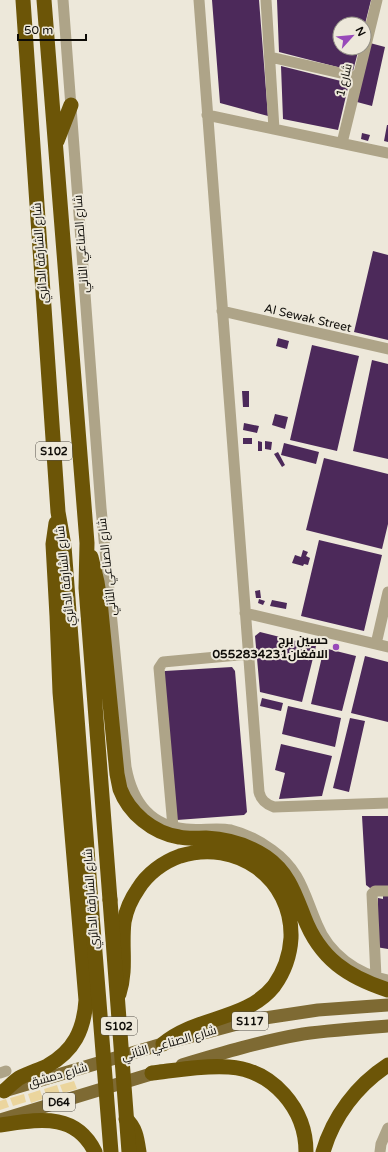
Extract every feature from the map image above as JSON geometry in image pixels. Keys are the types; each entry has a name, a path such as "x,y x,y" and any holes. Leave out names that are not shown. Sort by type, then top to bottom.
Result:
{"highway":[{"name":"شارع الشارقة الدائري","path":"23,0 58,512 64,546 110,1152"},
{"name":"شارع الشارقة الدائري","path":"44,0 87,543 85,573 86,588 129,1152"},
{"path":"55,146 71,105"},
{"path":"2,1091 18,1078 46,1066 67,1051 82,1028 85,1014 86,1000 58,671 53,544 58,512"},
{"path":"87,543 97,582 117,774 120,789 126,800 141,819 161,832 177,837 207,838 231,841 259,852 269,859 286,877 297,898 309,929 323,950 346,972 372,985 388,990"},
{"path":"117,999 123,973 124,921 130,903 138,888 144,880 160,866 174,858 189,853 205,851 221,852 237,856 264,873 275,885 283,899 291,930 290,946 280,977 267,994 249,1007 186,1029 170,1038 163,1044"},
{"path":"323,1152 332,1127 353,1096 366,1082 388,1065"},
{"path":"152,1073 215,1066 245,1069 258,1075 271,1082 291,1103 304,1130 306,1152"},
{"path":"126,1119 132,1124 139,1152"},
{"path":"0,1125 44,1120 61,1122 79,1131 87,1138 95,1152"}],"main road":[{"name":"شارع الصناعي الثاني","path":"115,1059 163,1044 252,1020 318,1010 388,1005"},
{"name":"شارع الصناعي الثاني","path":"118,1084 208,1057 278,1039 323,1031 388,1026"},
{"name":"شارع دمشق","path":"2,1091 115,1059"},
{"name":"D64","path":"0,1120 118,1084"}],"street":[{"name":"شارع الصناعي الثاني","path":"63,0 101,508 128,781 142,807 156,819 173,827 185,829 231,830 260,841 288,865 298,878 306,893 317,926 339,957 361,971 388,980"},
{"path":"199,0 259,792 264,802 268,806 280,808 388,803"},
{"path":"266,0 274,129"},
{"name":"شارع 1","path":"342,143 377,0"},
{"path":"270,57 358,77"},
{"path":"207,115 388,153"},
{"name":"Al Sewak Street","path":"222,311 388,349"},
{"path":"376,644 388,592"},
{"path":"246,613 388,647"},
{"path":"173,827 159,668 164,662 249,654"},
{"path":"376,977 372,894 375,891 388,891"},
{"path":"380,1152 381,1144 388,1128"}],"shaded area":[{"path":"74,1081 77,1089 63,1093 60,1085"},
{"path":"57,1085 60,1094 47,1098 44,1089"},
{"path":"40,1090 43,1099 31,1103 28,1094"},
{"path":"24,1094 26,1102 13,1106 10,1098"},
{"path":"6,1099 9,1107 0,1110 0,1101"}],"building":[{"path":"212,0 259,0 268,116 220,103"},
{"path":"277,0 371,0 367,16 332,16 332,56 357,56 353,71 279,52"},
{"path":"372,44 385,47 372,106 357,102 367,56 372,56"},
{"path":"281,66 349,83 338,130 283,119"},
{"path":"388,125 388,142 384,141"},
{"path":"362,133 370,135 368,141 361,139"},
{"path":"373,251 388,255 388,340 354,332"},
{"path":"278,338 289,341 287,349 276,346"},
{"path":"312,345 359,356 337,451 290,440"},
{"path":"372,360 388,364 388,459 353,451"},
{"path":"242,391 249,391 249,407 243,407"},
{"path":"275,414 288,417 285,429 272,425"},
{"path":"244,423 259,426 257,433 243,430"},
{"path":"243,438 252,438 252,444 243,444"},
{"path":"258,441 262,442 262,451 258,451"},
{"path":"265,441 272,442 271,450 265,449"},
{"path":"284,443 319,452 316,464 281,455"},
{"path":"278,452 285,465 282,467 274,454"},
{"path":"324,458 388,474 388,524 382,549 306,530"},
{"path":"319,540 382,555 364,631 301,616"},
{"path":"303,550 308,552 306,556 310,558 308,565 304,564 303,566 292,563 295,555 301,557"},
{"path":"260,590 261,598 256,598 255,591"},
{"path":"259,599 265,601 263,605 258,603"},
{"path":"272,600 287,603 286,609 270,606"},
{"path":"260,632 316,646 302,702 260,692 255,636"},
{"path":"324,648 356,656 342,711 311,704"},
{"path":"365,656 388,662 388,722 351,713"},
{"path":"232,667 235,671 247,812 244,815 177,820 161,675 165,671"},
{"path":"262,698 283,703 281,711 260,706"},
{"path":"288,706 341,718 335,747 282,734"},
{"path":"350,718 365,721 349,792 333,788"},
{"path":"281,744 332,756 322,796 279,799 285,773 275,770"},
{"path":"362,816 388,816 388,887 370,888 366,885"},
{"path":"383,893 388,894 388,949 376,947 378,898 383,899"}],"place":[{"name":"حسين برج الافغان0552834231","path":"336,647"}]}
